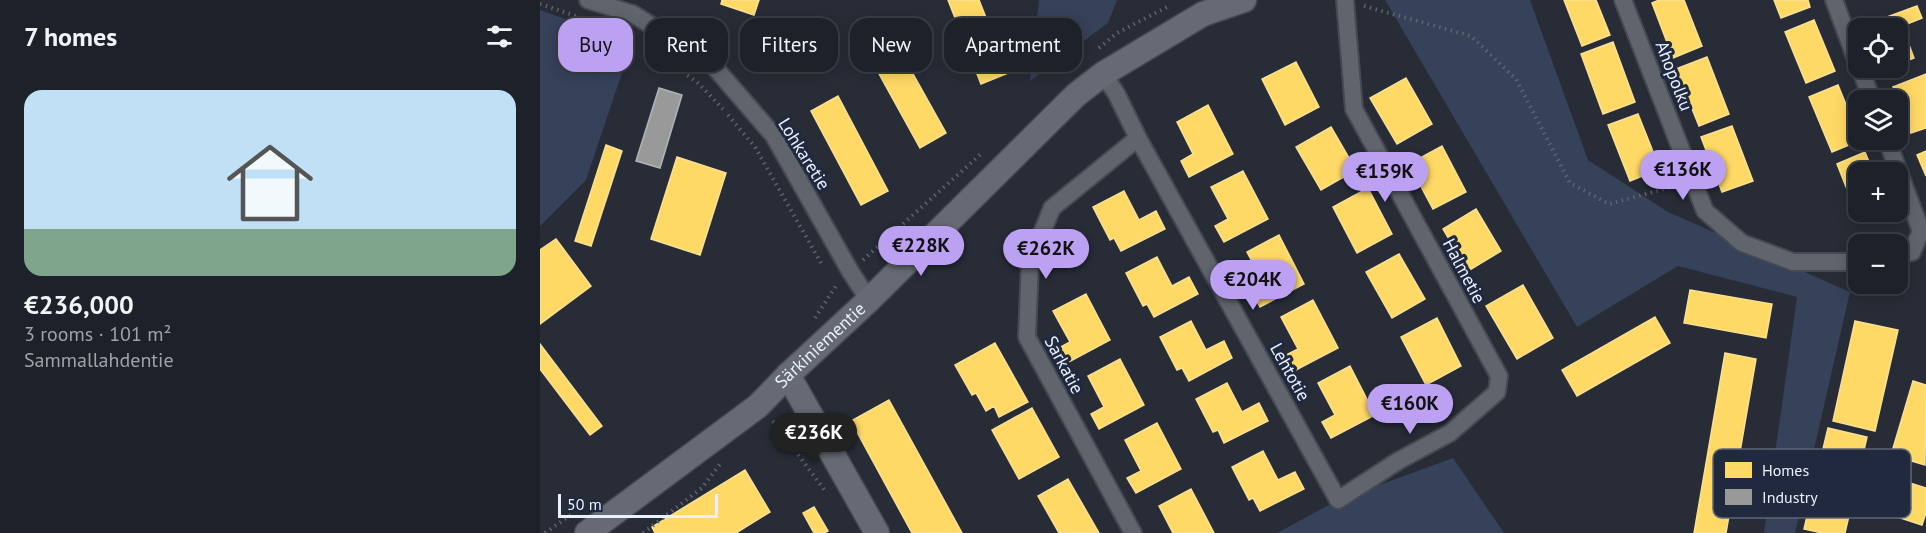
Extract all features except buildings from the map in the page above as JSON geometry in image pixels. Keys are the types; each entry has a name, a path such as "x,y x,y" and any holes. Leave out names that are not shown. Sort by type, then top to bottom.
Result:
{"street":[{"name":"Lohkaretie","path":"588,0 633,14 711,63 774,136 850,272 869,300"},
{"name":"Särkiniementie","path":"587,533 766,418 788,375 869,300 1076,95 1103,74 1203,14 1244,0"},
{"name":"Halmetie","path":"1338,500 1398,461 1450,433 1497,392 1498,376 1354,109 1345,0"},
{"name":"Ahopolku","path":"1623,0 1705,212 1742,243 1793,262 1848,262"},
{"path":"1834,0 1848,37"},
{"path":"1103,74 1116,93 1138,138"},
{"name":"Lehtotie","path":"1138,138 1338,500"},
{"name":"Sarkatie","path":"1133,533 1027,337 1030,262 1052,208 1138,138"},
{"path":"1891,150 1921,231 1912,252 1908,253"},
{"path":"788,375 877,533"}],"path":[{"path":"1345,0 1471,36 1516,79 1570,183 1609,204 1694,181"},
{"path":"540,4 581,17"},
{"path":"642,44 697,82 755,147 823,266"},
{"path":"829,276 835,286"},
{"path":"766,418 831,499"},
{"path":"643,533 702,488 726,456"}],"shaded area":[{"path":"1039,0 1117,0 1108,23 1082,42 1082,18 1037,18"},
{"path":"1385,0 1530,0 1588,160 1668,212 1848,291 1850,294 1814,449 1776,449 1797,297 1678,266 1577,327"},
{"path":"540,10 562,18 558,18 558,72 622,72 586,180 540,226"},
{"path":"1031,72 1042,72 1030,81"},
{"path":"1453,458 1504,533 1277,533 1338,500"},
{"path":"1766,518 1798,518 1795,533 1764,533"}]}
